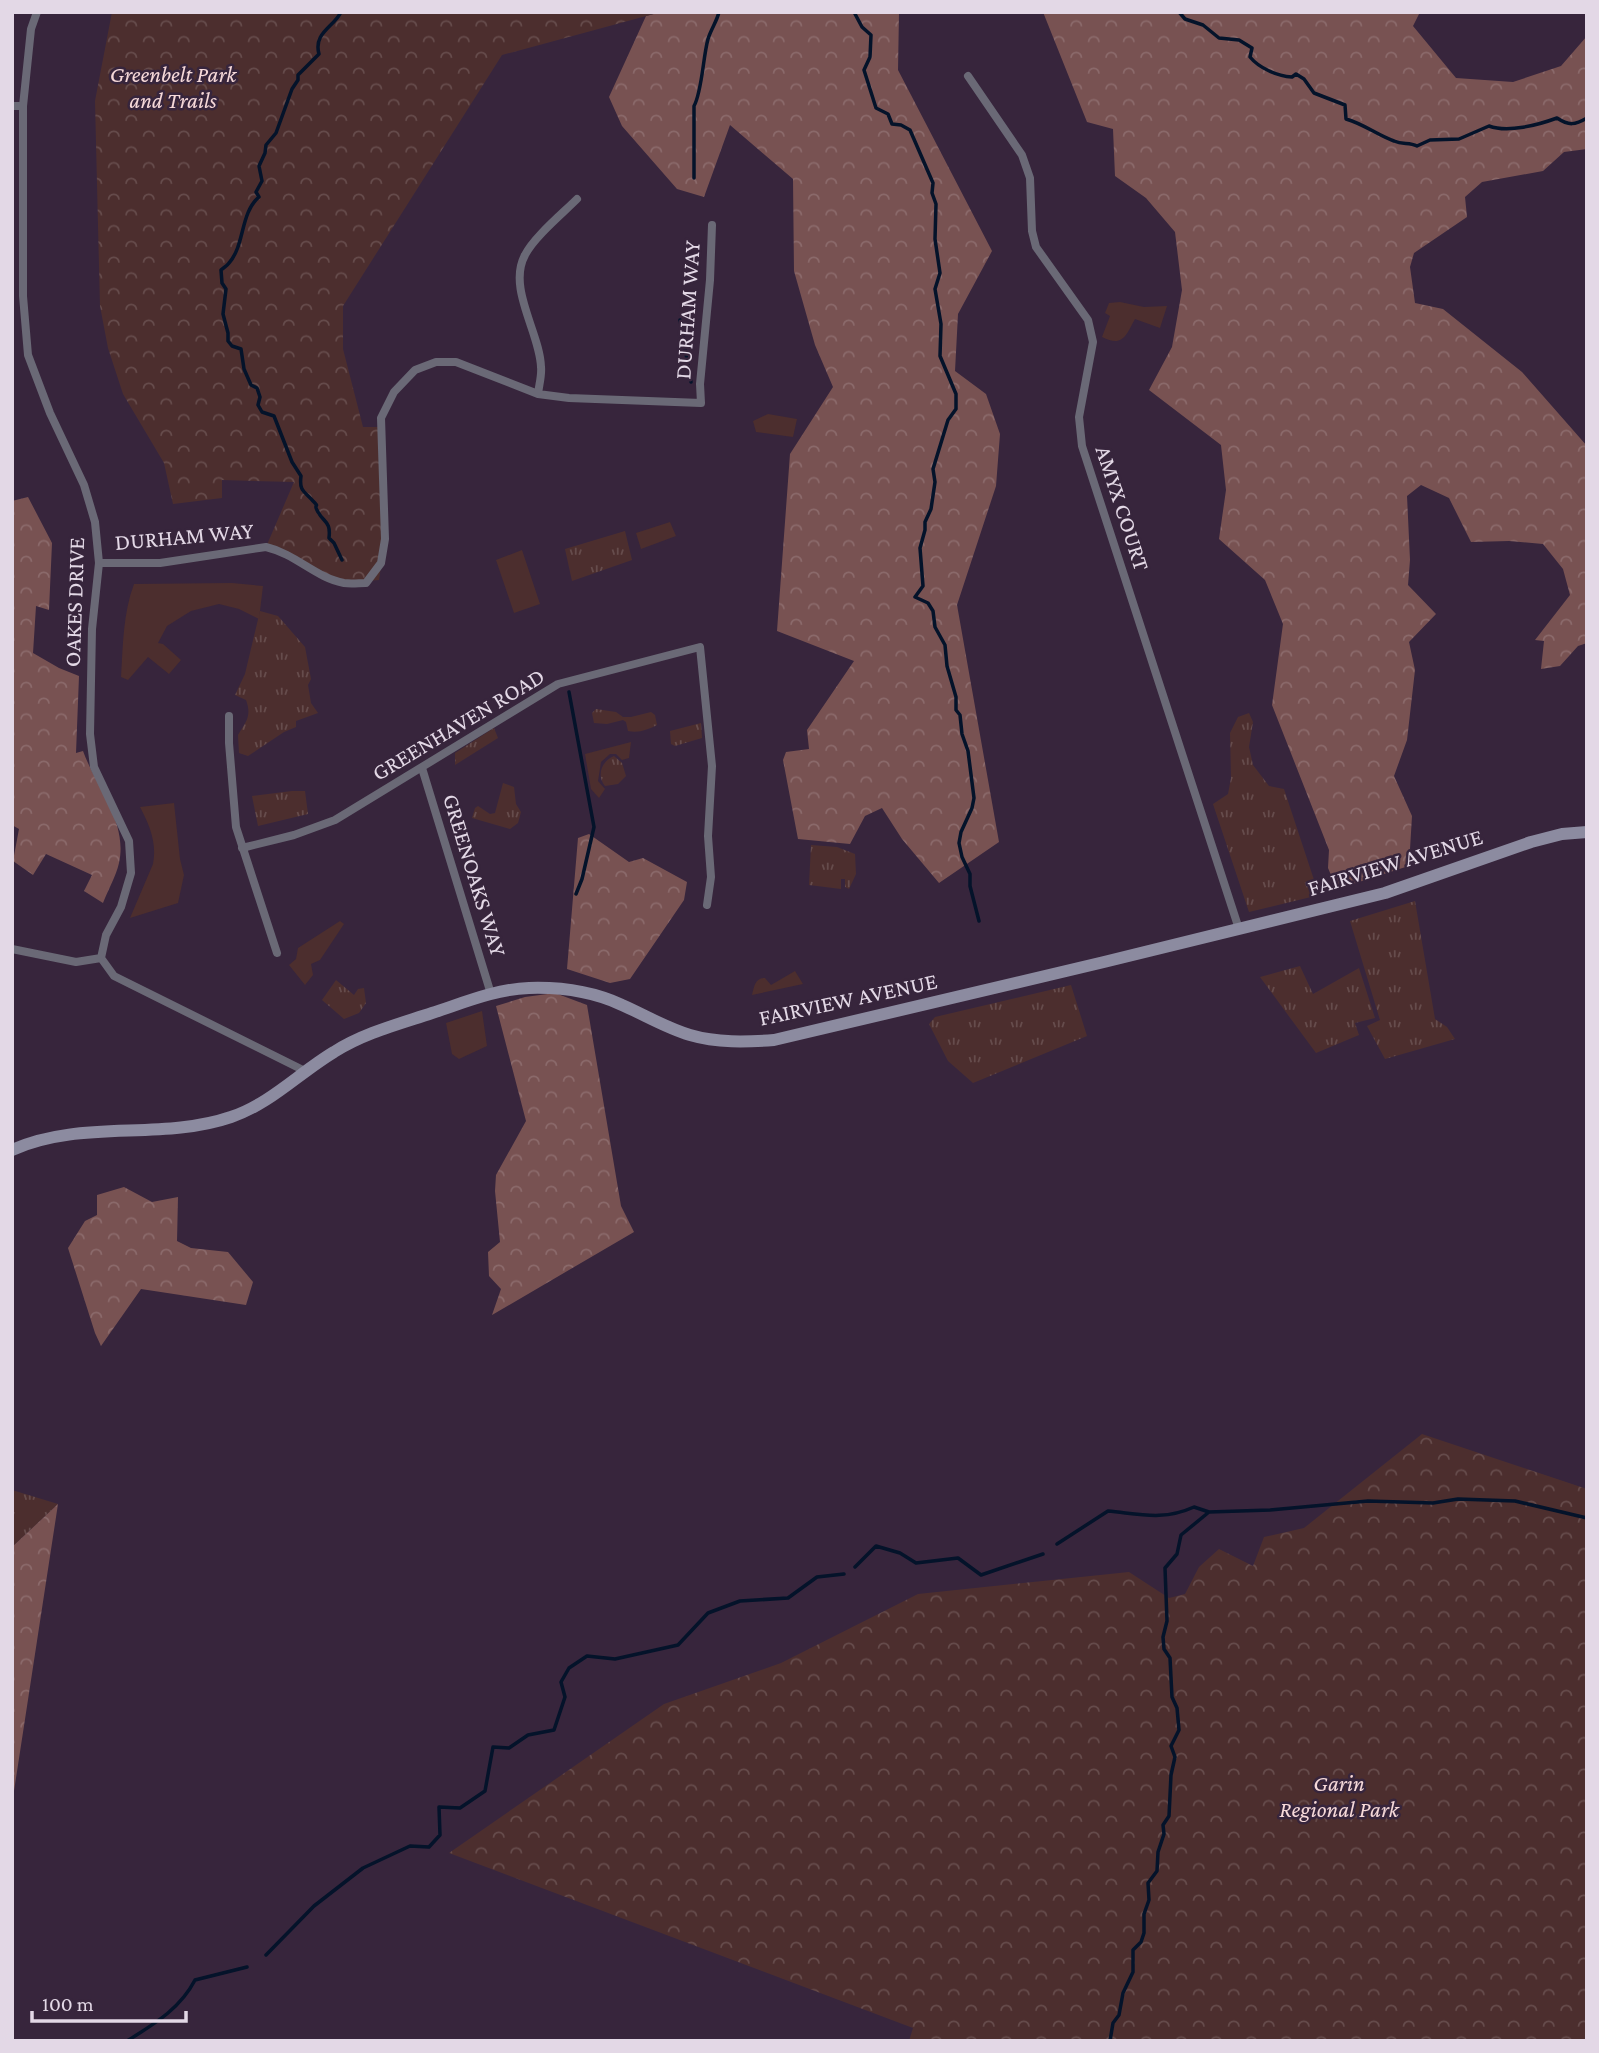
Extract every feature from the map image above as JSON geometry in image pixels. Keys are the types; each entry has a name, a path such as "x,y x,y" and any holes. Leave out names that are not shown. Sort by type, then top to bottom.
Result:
{"main road":[{"name":"FAIRVIEW AVENUE","path":"12,1150 52,1137 214,1122 247,1110 333,1052 365,1035 491,995 527,988 580,992 620,1004 690,1035 751,1042 774,1040 1385,893 1531,842 1562,834 1587,832"}],"street":[{"name":"OAKES DRIVE","path":"37,12 31,29 23,106 23,296 28,355 50,413 84,485 95,522 99,563 92,629 90,734 94,767 129,841 131,873 121,907 106,935 101,958"},
{"name":"AMYX COURT","path":"968,76 1022,155 1030,178 1032,231 1036,247 1088,320 1093,342 1079,417 1082,446 1239,929"},
{"path":"12,106 23,106"},
{"path":"538,394 541,365 521,292 521,268 525,255 577,199"},
{"name":"DURHAM WAY","path":"99,563 160,563 266,547 282,551 326,577 344,583 366,583 381,563 385,539 381,418 394,393 415,370 436,362 456,362 538,394 569,398 701,403 700,384 710,280 712,225"},
{"name":"GREENHAVEN ROAD","path":"242,848 294,835 335,820 558,684 699,647 712,766 708,836 711,877 707,905"},
{"path":"229,716 236,827 277,953"},
{"name":"GREENOAKS WAY","path":"422,768 491,995"},
{"path":"12,948 76,962 101,958 114,976 305,1071"}],"green space":[{"name":"Greenbelt Park and Trails","path":"112,12 661,12 502,55 343,306 343,349 363,427 378,427 385,539 379,580 344,583 266,547 294,482 222,480 222,498 173,504 164,463 123,394 108,348 100,306 95,101"},
{"path":"661,12 899,12 898,70 992,251 958,314 955,371 986,394 1000,434 996,486 957,605 999,842 939,883 902,839 882,808 865,816 850,844 798,839 783,760 786,752 809,749 807,730 854,661 777,631 790,454 833,387 815,345 794,271 793,179 730,125 704,197 677,189 622,126 609,97 646,16"},
{"path":"1043,12 1420,12 1413,26 1456,78 1513,82 1561,66 1587,36 1587,149 1564,152 1543,171 1482,182 1465,197 1467,217 1414,253 1410,267 1415,303 1443,309 1522,372 1587,446 1587,643 1578,646 1560,666 1541,669 1544,641 1535,640 1570,595 1563,569 1543,544 1471,542 1449,498 1421,485 1407,496 1410,560 1408,585 1436,614 1409,642 1415,670 1407,740 1394,776 1412,816 1410,849 1418,863 1337,889 1328,868 1329,850 1272,705 1283,624 1265,580 1219,539 1226,490 1221,445 1149,390 1172,347 1182,290 1175,232 1146,198 1115,176 1113,129 1087,122"},
{"path":"1120,302 1144,307 1167,306 1160,328 1135,319 1123,338 1115,341 1102,337 1110,316 1105,313 1109,303"},
{"path":"768,414 797,419 793,437 756,432 753,421"},
{"path":"28,497 52,543 49,610 36,606 33,653 79,676 76,753 83,751 119,833 119,863 103,903 84,891 92,875 46,854 33,875 13,861 19,829 12,825 12,501"},
{"path":"670,522 676,536 641,549 636,533"},
{"path":"625,531 632,560 572,581 565,549"},
{"path":"522,550 540,604 514,613 496,560"},
{"path":"232,583 263,586 259,619 239,609 219,604 191,611 167,626 158,643 163,644 181,660 169,674 148,657 128,680 121,677 126,618 134,584"},
{"path":"260,611 278,616 305,647 311,679 308,685 311,703 318,713 296,721 296,727 248,756 239,753 238,735 247,719 248,706 246,700 235,695 245,674"},
{"path":"596,709 616,712 623,717 651,712 655,715 657,725 632,732 628,731 623,720 607,724 594,723 592,713"},
{"path":"1249,713 1253,722 1249,747 1253,765 1269,786 1284,789 1319,895 1249,912 1213,804 1228,794 1231,778 1230,733 1238,717"},
{"path":"701,723 702,738 675,746 671,744 670,731"},
{"path":"494,728 498,738 455,765 455,753"},
{"path":"631,742 629,758 622,760 616,754 610,754 601,762 598,781 605,789 599,798 591,789 585,754"},
{"path":"614,756 622,763 626,776 618,784 605,786 601,777 602,769 606,761"},
{"path":"503,783 514,787 516,804 521,812 518,823 510,829 472,818 478,806 490,814 495,813"},
{"path":"305,791 308,814 258,826 252,796"},
{"path":"174,803 184,875 178,903 130,918 154,856 152,835 140,807"},
{"path":"589,834 629,862 643,858 687,882 684,900 630,979 610,983 567,969 578,838"},
{"path":"811,845 837,847 855,854 856,874 849,889 845,887 845,879 841,879 841,889 809,885"},
{"path":"1415,901 1435,1019 1447,1027 1455,1039 1385,1059 1367,1026 1380,1020 1350,921"},
{"path":"340,921 344,924 320,960 311,964 313,975 305,985 289,965 296,959 298,948"},
{"path":"1300,966 1313,994 1359,968 1375,1018 1355,1023 1359,1035 1316,1053 1260,977"},
{"path":"795,971 803,984 752,995 759,980 765,978 771,985"},
{"path":"336,980 354,995 358,989 364,988 366,1003 359,1013 344,1019 322,1000"},
{"path":"1071,985 1087,1036 973,1083 948,1061 929,1024 935,1017"},
{"path":"555,993 587,1005 621,1206 634,1232 492,1315 501,1289 489,1276 488,1252 500,1242 496,1175 526,1121 496,1006 525,997"},
{"path":"482,1011 487,1046 459,1059 452,1054 446,1023"},
{"path":"124,1187 152,1202 178,1197 177,1241 191,1248 228,1252 253,1282 246,1305 141,1289 101,1346 68,1248 85,1221 97,1215 97,1195"},
{"name":"Garin Regional Park","path":"1422,1434 1587,1489 1587,2041 909,2041 913,2028 449,1853 664,1704 781,1663 918,1594 1129,1572 1169,1598 1185,1594 1199,1567 1219,1549 1253,1566 1264,1537 1304,1528"},
{"path":"12,1490 58,1504 12,1547"},
{"path":"58,1504 12,1804 12,1547"}],"waterway":[{"path":"341,12 321,35 319,54 298,75 276,133 266,145 259,166 262,181 256,192 259,197 245,220 234,256 221,270 222,283 226,289 223,314 228,341 232,346 241,349 244,369 260,397 258,405 262,412 274,416 292,462 301,476 302,488 328,525 329,538 342,560"},
{"path":"694,178 694,106 708,39 719,12"},
{"path":"854,12 862,27 871,35 870,57 864,70 876,108 888,114 892,124 910,130 933,183 932,193 936,204 935,239 940,273 935,289 941,324 940,356 956,394 956,409 948,420 933,469 935,482 931,509 925,522 920,548 923,586 915,597 928,603 933,611 935,627 945,645 947,666 956,697 956,710 960,715 962,734 968,751 974,798 959,843 970,874 970,886 979,921"},
{"path":"1179,12 1185,19 1203,25 1219,38 1239,40 1252,48 1250,57 1263,68 1286,76 1292,77 1296,74 1304,79 1314,93 1345,105 1346,119 1397,142 1417,146 1430,140 1459,139 1489,126 1514,128 1557,118 1572,124 1587,118"},
{"path":"680,320 691,382"},
{"path":"569,692 594,827 576,894"},
{"path":"1057,1544 1108,1511 1162,1515 1194,1507 1209,1512 1270,1510 1368,1501 1433,1503 1458,1499 1515,1501 1587,1518"},
{"path":"1110,2041 1113,2023 1119,2015 1123,1993 1133,1972 1133,1950 1141,1942 1144,1933 1144,1914 1149,1900 1148,1883 1157,1871 1158,1852 1164,1834 1163,1825 1169,1816 1171,1775 1175,1757 1171,1746 1179,1730 1177,1708 1172,1697 1170,1658 1164,1649 1163,1637 1167,1621 1165,1568 1177,1554 1181,1535 1209,1512"},
{"path":"855,1567 876,1546 900,1553 916,1563 958,1558 981,1575 1043,1554"},
{"path":"266,1955 314,1906 363,1868 410,1846 429,1847 440,1835 439,1807 460,1808 485,1791 493,1747 509,1748 528,1735 554,1730 565,1697 561,1682 569,1668 587,1656 615,1659 678,1645 708,1613 740,1601 788,1598 817,1577 844,1574"},
{"path":"127,2041 174,2008 195,1980 247,1967"}]}
